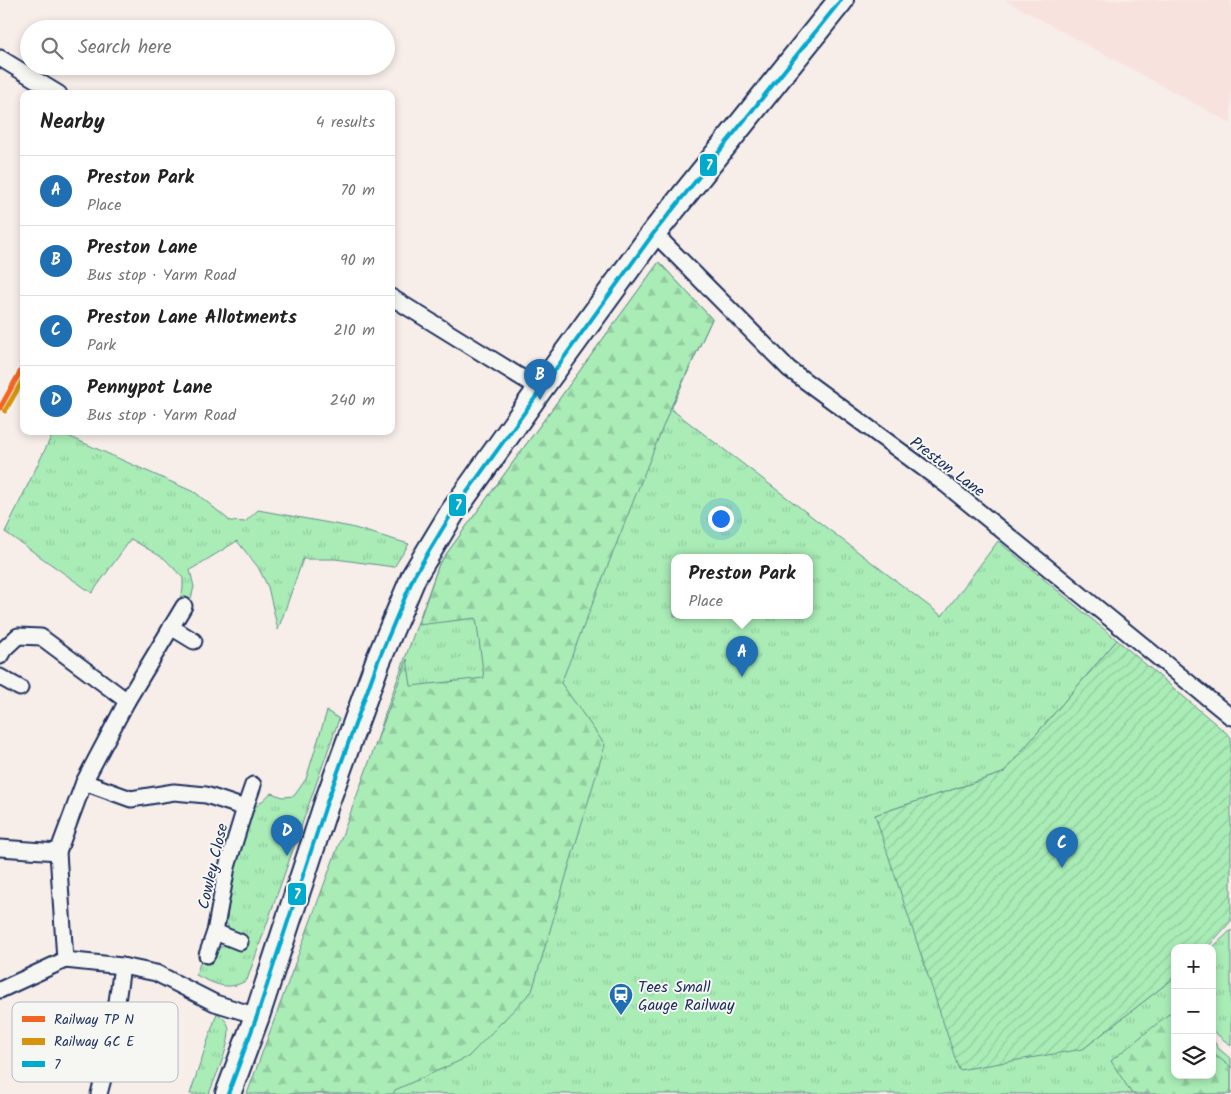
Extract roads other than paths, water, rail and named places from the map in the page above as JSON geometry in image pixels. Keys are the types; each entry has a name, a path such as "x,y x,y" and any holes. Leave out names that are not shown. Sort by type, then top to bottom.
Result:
{"main road":[{"path":"228,1094 327,802 378,661 414,576 452,513 653,234 841,0"}],"street":[{"path":"0,58 20,70"},
{"path":"28,75 52,90"},
{"name":"Preston Lane","path":"653,234 788,369 945,484 1231,717"},
{"path":"395,299 540,389"},
{"path":"65,960 58,852 84,782 127,701 184,606"},
{"path":"172,627 194,641"},
{"path":"0,656 4,649 18,636 41,637 127,701"},
{"path":"0,676 20,688"},
{"name":"Cowley Close","path":"84,782 131,798 174,792 206,795 245,808"},
{"name":"Cowley Close","path":"207,955 215,932 227,867 253,785"},
{"path":"0,848 58,852"},
{"name":"Cowley Close","path":"215,932 240,942"},
{"path":"0,990 65,960 122,966 156,973 215,1002 256,1016"},
{"path":"117,1002 122,966"}],"place":[{"name":"Preston Lane","path":"540,400"},
{"name":"Preston Park","path":"742,677"},
{"name":"Pennypot Lane","path":"287,856"},
{"name":"Preston Lane Allotments","path":"1062,868"},
{"name":"Tees Small Gauge Railway","path":"621,1016"}]}
